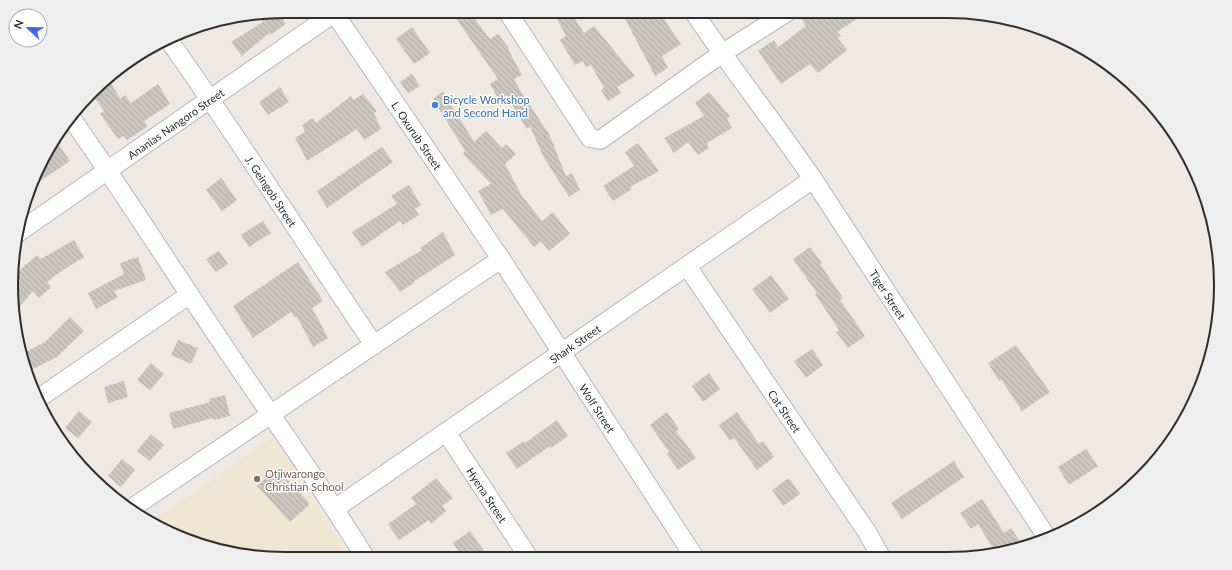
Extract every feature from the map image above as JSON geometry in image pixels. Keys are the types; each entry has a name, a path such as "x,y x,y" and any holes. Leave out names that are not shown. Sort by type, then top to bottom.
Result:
{"street":[{"name":"Ananias Nangoro Street","path":"24,228 326,18"},
{"name":"L. Oxurub Street","path":"338,18 500,259"},
{"path":"512,18 590,138 600,140 721,54 778,18"},
{"name":"Tiger Street","path":"698,18 721,54 772,120 813,179 1045,534"},
{"name":"J. Geingob Street","path":"172,44 211,99 294,227 374,345"},
{"path":"74,121 189,295 336,508 362,552"},
{"name":"Shark Street","path":"336,508 560,352 813,179"},
{"path":"135,506 500,259"},
{"name":"Wolf Street","path":"500,259 691,552"},
{"name":"Cat Street","path":"687,266 867,532 878,552"},
{"path":"42,396 189,295"},
{"name":"Hyena Street","path":"446,432 524,552"}],"shaded area":[{"name":"Otjiwarongo Christian School","path":"274,437 346,552 285,552 250,550 199,538 156,519"}],"building":[{"path":"286,18 283,20 286,24 270,35 269,33 242,56 231,42 263,22 261,19"},
{"path":"456,18 474,18 490,39 498,34 509,48 508,49 522,75 514,79 518,87 549,134 566,176 572,173 580,190 569,197 543,156 530,126 527,129 506,95 499,100 490,84 498,79"},
{"path":"557,18 574,18 584,33 594,26 635,76 617,87 621,93 608,101 601,90 604,88 591,65 586,67 583,61 575,65 560,40 566,36"},
{"path":"625,18 663,18 681,44 662,56 668,68 655,76"},
{"path":"800,18 858,18 837,32 841,36 838,38 847,50 818,73 810,64 781,84 758,51 774,40 778,47 806,26"},
{"path":"412,27 430,53 414,64 396,39"},
{"path":"412,74 420,86 408,93 400,82"},
{"path":"111,82 120,99 125,95 131,103 158,84 170,104 144,121 148,126 127,140 124,136 118,139 100,114 104,111 95,98"},
{"path":"280,87 289,102 268,115 259,102"},
{"path":"443,91 474,142 486,131 502,148 506,144 516,154 505,164 522,196 542,221 553,212 570,234 549,251 541,241 534,247 503,209 491,215 478,191 491,184 463,154 465,151 433,99"},
{"path":"709,92 730,116 727,119 732,128 707,143 709,148 698,155 688,142 674,153 664,138 704,116 695,103"},
{"path":"363,94 377,111 374,113 381,129 364,140 357,129 307,161 295,138 305,132 302,125 313,118 316,123 351,96 353,100"},
{"path":"638,143 659,171 630,187 632,189 613,201 603,186 634,166 625,152"},
{"path":"59,144 70,161 38,182"},
{"path":"382,147 393,162 327,208 317,191"},
{"path":"221,178 237,200 222,211 206,190"},
{"path":"409,185 421,205 415,209 419,215 403,225 400,221 362,247 352,232 397,204 391,196"},
{"path":"263,221 271,233 249,247 241,235"},
{"path":"443,232 455,255 400,292 385,272 422,250 420,248"},
{"path":"74,240 84,257 47,282 51,287 39,298 33,291 19,307 19,271 37,255 41,259"},
{"path":"810,247 822,263 820,264 843,298 840,300 865,336 848,348 836,332 839,330 815,294 817,293 793,259"},
{"path":"219,251 228,264 216,272 206,259"},
{"path":"138,257 146,280 114,291 118,297 96,309 88,293 124,274 120,263"},
{"path":"298,262 323,301 312,308 328,338 313,347 297,317 295,318 291,312 253,338 233,306"},
{"path":"771,275 789,299 770,313 752,289"},
{"path":"70,317 84,331 57,357 32,370 26,351 45,342"},
{"path":"178,340 198,348 191,364 171,355"},
{"path":"1016,345 1050,392 1022,411 1001,379 999,381 988,363"},
{"path":"812,349 823,365 806,378 794,361"},
{"path":"151,363 164,374 150,390 137,380"},
{"path":"709,373 720,389 703,402 692,386"},
{"path":"124,381 128,397 108,403 104,387"},
{"path":"225,395 230,416 214,420 213,418 173,429 169,413 210,402 209,399"},
{"path":"79,411 92,422 78,438 65,428"},
{"path":"667,412 679,429 676,431 696,458 678,470 667,454 669,452 650,425"},
{"path":"737,412 759,444 763,441 774,457 757,470 734,438 730,441 719,425"},
{"path":"557,420 568,436 551,448 550,446 517,469 506,453 524,441 525,443"},
{"path":"151,434 164,445 150,461 137,451"},
{"path":"1086,449 1098,466 1069,485 1058,467"},
{"path":"122,459 135,470 121,487 108,476"},
{"path":"954,461 964,477 902,519 891,503"},
{"path":"277,468 310,504 290,522 257,486"},
{"path":"436,478 453,498 442,506 446,511 431,524 429,520 399,540 388,524 416,504 411,498"},
{"path":"789,478 800,494 783,506 772,490"},
{"path":"982,499 1004,533 1011,528 1020,542 993,548 978,524 971,529 960,513"},
{"path":"470,531 485,552 459,552 453,543"}],"place":[{"name":"Bicycle Workshop and Second Hand","path":"435,105"},
{"name":"Otjiwarongo Christian School","path":"257,479"}]}
